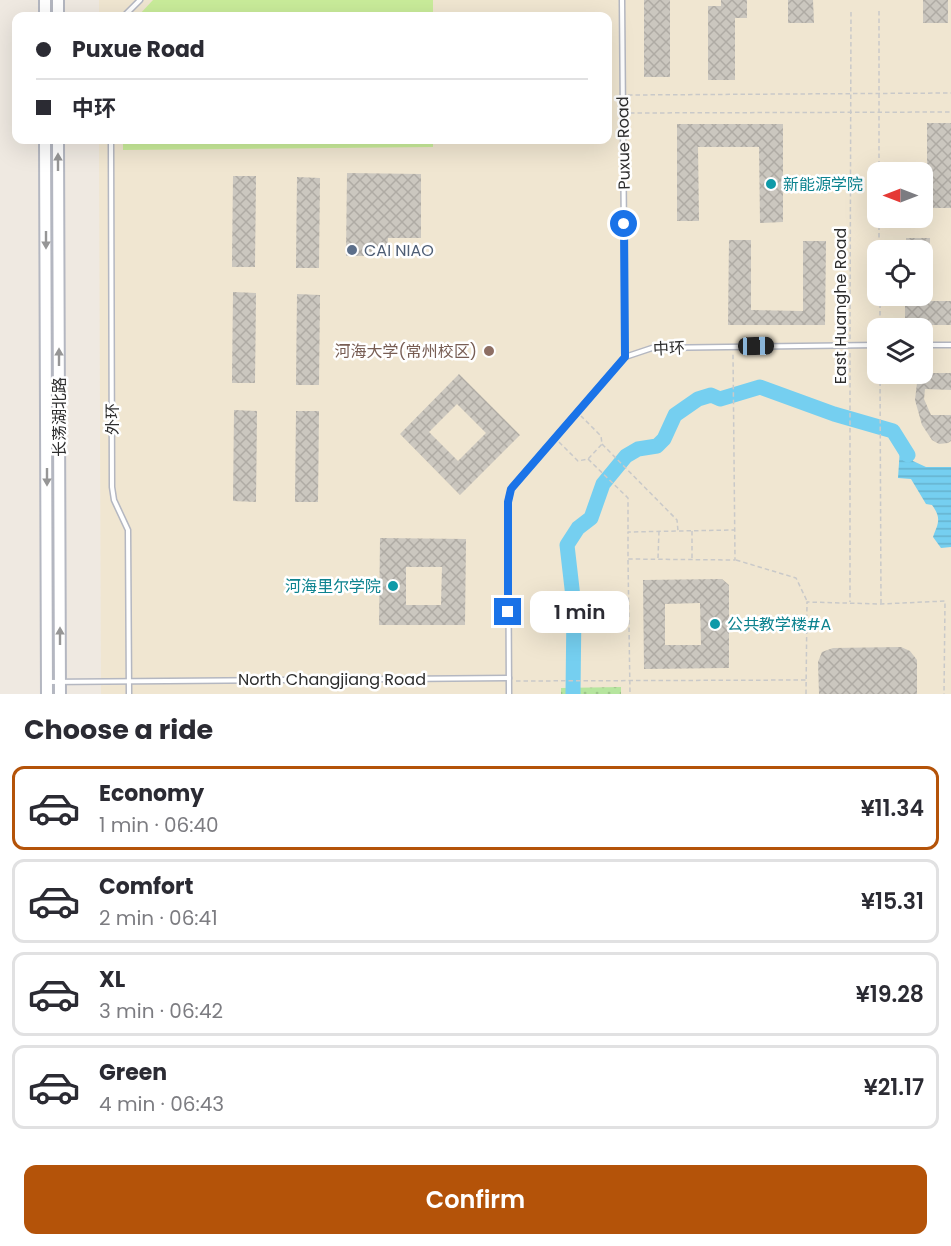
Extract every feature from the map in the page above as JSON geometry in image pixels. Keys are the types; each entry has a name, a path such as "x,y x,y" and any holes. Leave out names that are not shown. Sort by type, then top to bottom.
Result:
{"main road":[{"name":"长荡湖北路","path":"45,144 47,694"},
{"name":"长荡湖北路","path":"58,144 60,694"}],"lane":[{"path":"128,12 140,0"},
{"name":"Puxue Road","path":"622,0 625,357"},
{"name":"外环","path":"111,144 112,487 114,500 128,530 129,694"},
{"name":"中环","path":"625,357 652,348 867,345"},
{"path":"933,345 951,345"},
{"path":"508,694 508,502 511,489 518,478 625,357"},
{"name":"North Changjiang Road","path":"47,682 60,680 509,680"}],"path":[{"name":"East Huanghe Road","path":"850,10 850,602"},
{"path":"879,11 879,162"},
{"path":"623,95 951,93"},
{"path":"623,113 951,112"},
{"path":"733,347 735,560"},
{"path":"880,384 881,604"},
{"path":"554,437 578,461 588,459 602,444 602,436 576,412"},
{"path":"602,444 678,520 678,531"},
{"path":"588,459 628,498 630,694"},
{"path":"692,530 692,560"},
{"path":"628,532 735,530"},
{"path":"658,531 658,559"},
{"path":"628,559 735,560 796,578 807,602 806,694"},
{"path":"807,602 881,604 945,601 944,694"},
{"path":"945,674 951,674"},
{"path":"509,680 560,682 807,680"}],"shaded area":[{"name":"河海大学(常州校区)","path":"99,0 951,0 951,694 101,694 99,144 612,144 612,12 99,12"}],"green space":[{"path":"153,0 433,0 433,12 142,12"},
{"path":"123,144 433,144 433,147 123,150"},
{"path":"621,687 621,694 561,694 561,688"}],"water":[{"path":"908,446 913,461 926,467 951,467 951,547 941,548 933,537 938,518 932,505 926,504 911,479 898,478 900,448"}],"building":[{"path":"644,0 670,0 670,77 644,77"},
{"path":"721,0 747,0 747,18 735,18 735,80 708,80 708,6 721,6"},
{"path":"788,0 813,0 814,23 788,23"},
{"path":"923,0 948,0 948,23 923,23"},
{"path":"927,123 951,123 951,208 933,208 933,162 927,162"},
{"name":"新能源学院","path":"677,124 783,124 783,222 760,223 759,147 698,147 699,221 677,221"},
{"path":"347,173 421,174 421,238 388,238 387,256 346,256"},
{"path":"233,176 256,176 255,267 232,267"},
{"path":"297,177 320,178 319,268 296,268"},
{"path":"906,238 930,238 930,240 906,240"},
{"path":"729,240 751,240 751,310 803,311 803,241 826,241 825,325 728,325"},
{"path":"233,292 256,293 255,383 232,383"},
{"path":"297,294 320,295 319,385 296,385"},
{"path":"933,301 951,301 951,325 933,325 933,318 905,318 905,306 933,306"},
{"path":"933,373 951,373 951,390 925,389 924,399 931,415 951,415 951,441 939,444 932,440 922,425 915,400 917,384 933,384"},
{"path":"459,374 520,435 460,495 400,434","holes":["457,404 486,433 458,461 429,432"]},
{"path":"234,410 257,411 256,502 233,501"},
{"path":"296,411 319,411 318,502 295,502"},
{"name":"河海里尔学院","path":"380,538 466,539 465,625 379,625","holes":["406,567 442,567 441,605 406,605"]},
{"name":"公共教学楼#A","path":"722,579 729,585 729,668 644,669 643,580","holes":["700,603 701,645 665,645 665,604"]},
{"path":"901,647 910,651 917,660 917,694 819,694 818,662 822,652 833,648"}],"waterway":[{"path":"573,694 574,606 567,545 578,528 591,518 603,484 626,456 638,449 657,446 664,439 675,415 698,399 711,395 720,399 760,387 834,414 893,431 908,455"}],"place":[{"name":"新能源学院","path":"771,184"},
{"name":"CAI NIAO","path":"352,250"},
{"name":"河海大学(常州校区)","path":"489,351"},
{"name":"河海里尔学院","path":"393,586"},
{"name":"公共教学楼#A","path":"715,624"}],"route":[{"path":"508,612 508,502 511,489 518,478 625,357 624,224"}]}
